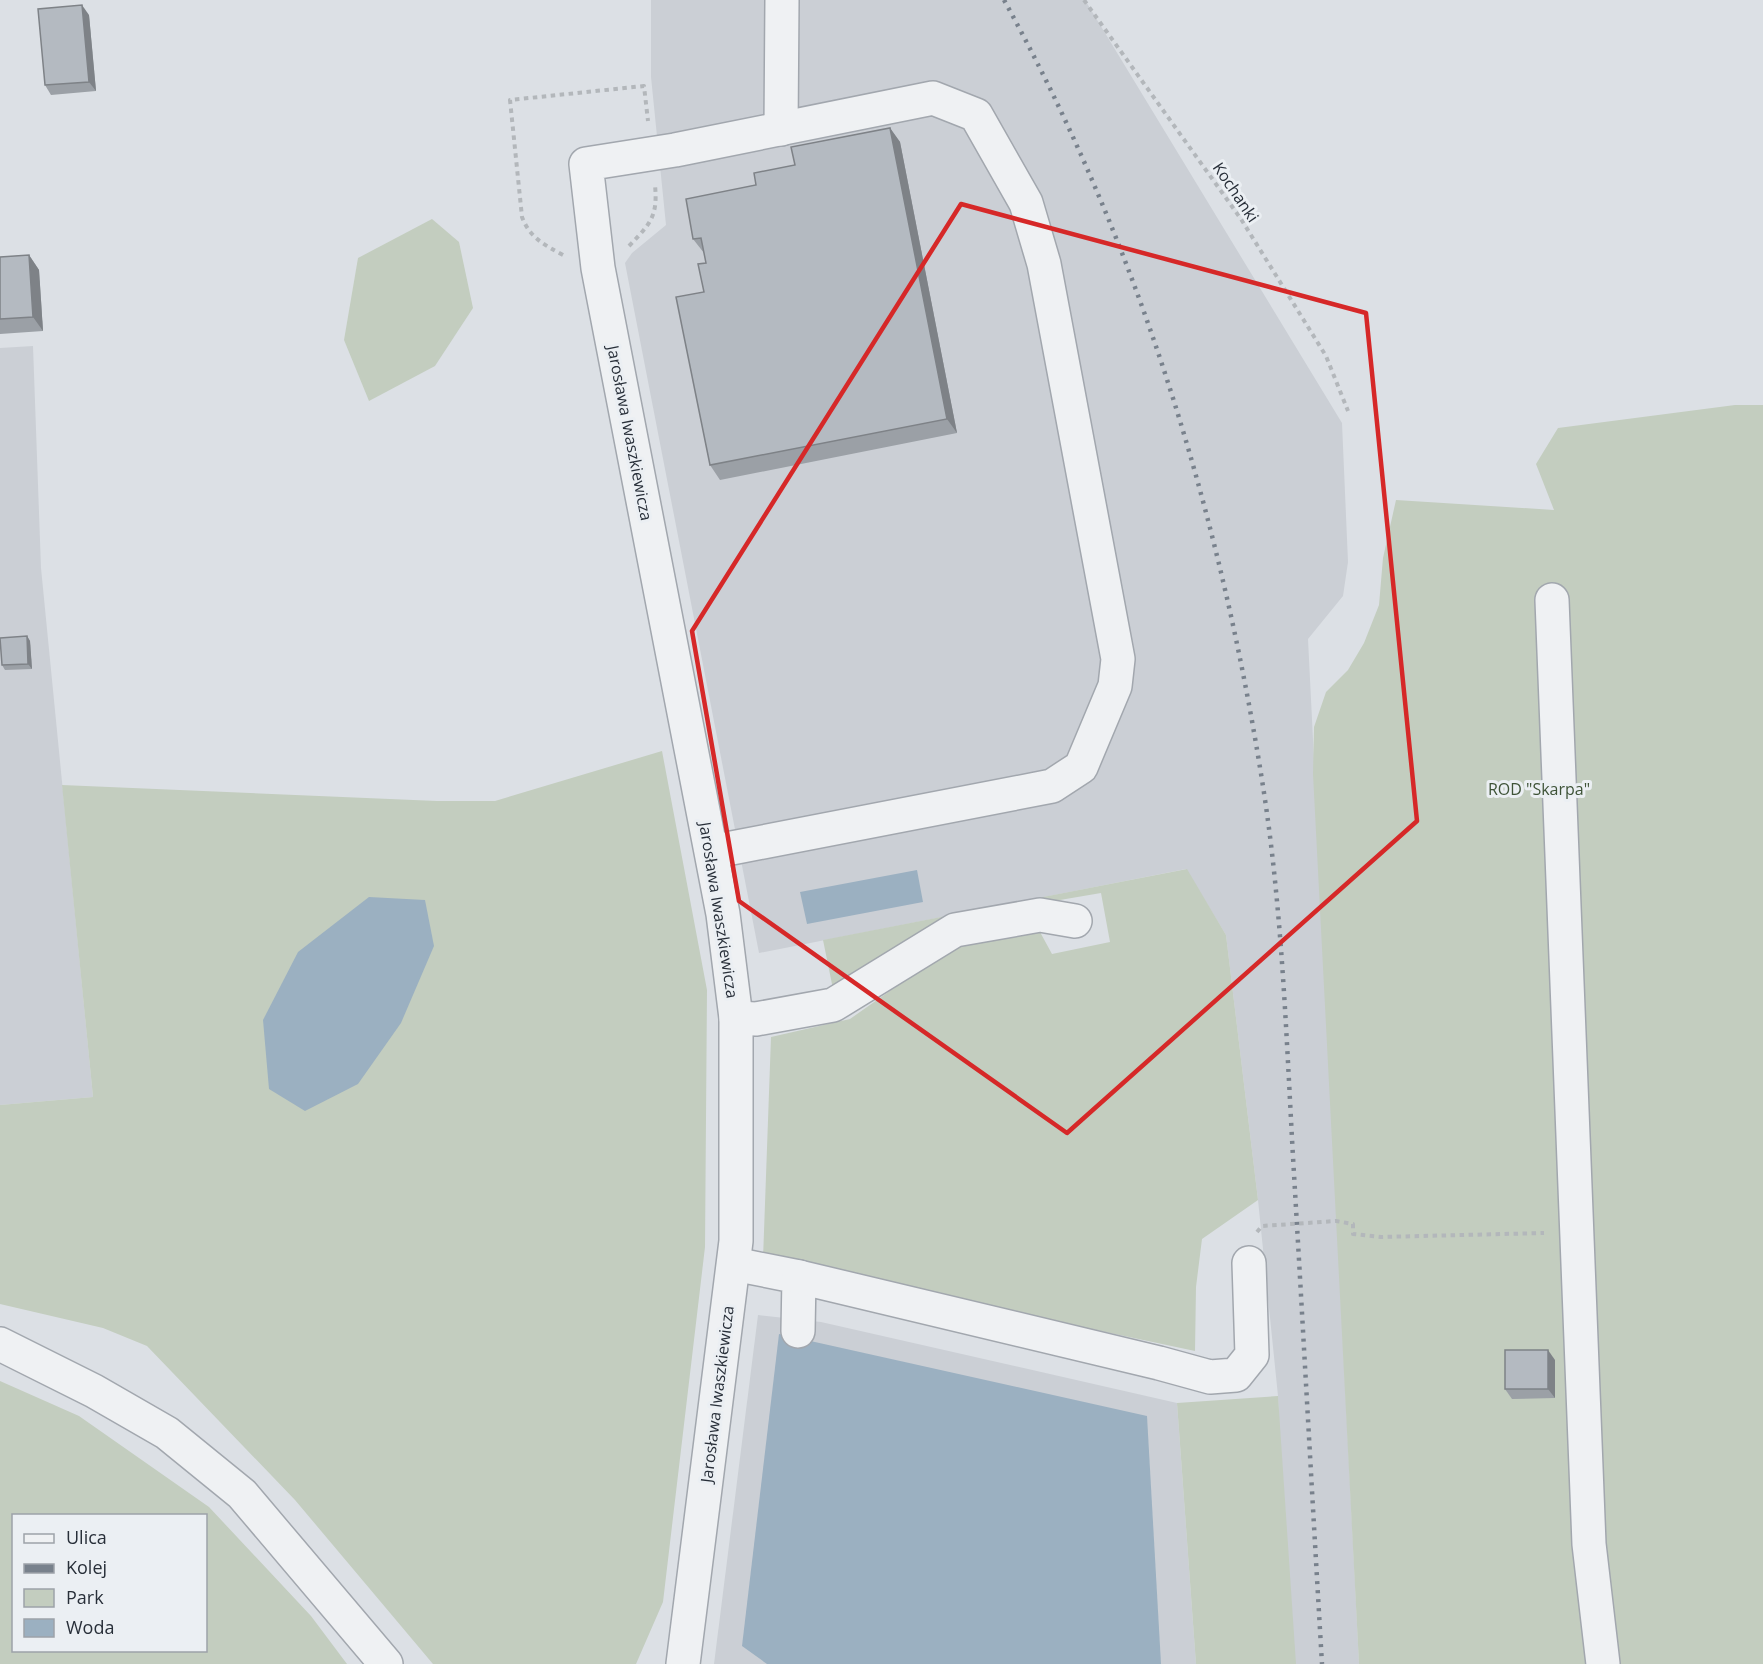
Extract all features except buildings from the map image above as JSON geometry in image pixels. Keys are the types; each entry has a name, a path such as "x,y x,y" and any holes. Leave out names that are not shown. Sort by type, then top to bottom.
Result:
{"street":[{"path":"711,852 1052,786 1080,767 1115,686 1118,659 1044,264 1026,203 976,115 933,98 781,129 782,0"},
{"name":"Jarosława Iwaszkiewicza","path":"683,1664 736,1241 736,1018 723,914 598,268 586,164 781,129"},
{"path":"1552,600 1589,1544 1603,1664"},
{"path":"736,1018 756,1019 833,1005 955,930 1040,915 1075,921"},
{"path":"734,1264 800,1277 1210,1377 1236,1375 1252,1355 1249,1263"},
{"path":"798,1331 800,1277"},
{"path":"0,1344 94,1391 167,1433 242,1494 386,1664"}],"path":[{"name":"Kochanki","path":"1084,0 1241,219 1326,356 1348,411"},
{"path":"562,255 568,260"},
{"path":"1249,1263 1249,1241 1262,1226 1336,1221 1353,1224 1353,1234 1381,1236 1576,1233"}],"highlighted area":[{"path":"961,204 1366,313 1417,821 1067,1133 739,901 692,631"}],"shaded area":[{"path":"651,0 1085,0 1342,423 1348,562 1343,596 1308,639 1359,1664 1288,1664 1278,1396 1258,1200 1226,935 1186,869 759,953 625,263 632,253 666,225 651,77"},
{"path":"33,346 41,568 93,1097 0,1105 0,348"},
{"path":"758,1315 821,1322 1177,1403 1196,1664 714,1664"}],"green space":[{"path":"432,219 459,242 473,308 435,366 369,401 344,340 358,258"},
{"name":"ROD \"Skarpa\"","path":"1735,405 1763,405 1763,1664 1359,1664 1313,774 1314,727 1326,692 1348,670 1364,643 1379,605 1383,558 1396,500 1554,510 1536,464 1558,428"},
{"path":"662,751 707,990 705,1247 663,1602 636,1664 433,1664 295,1500 147,1346 103,1328 0,1304 0,1105 93,1097 62,785 437,801 495,801"},
{"path":"1187,869 1226,935 1258,1200 1202,1239 1196,1287 1195,1351 763,1259 771,1037 850,1019 958,943 1040,932 1052,954 1110,942 1101,893 943,920 833,989 823,940"},
{"path":"0,1381 79,1416 209,1507 311,1616 347,1664 0,1664"},
{"path":"1278,1396 1296,1664 1196,1664 1177,1403"}],"water":[{"path":"917,870 923,902 807,924 800,892"},
{"path":"369,897 425,900 434,946 401,1023 358,1084 305,1111 269,1089 263,1020 298,952"},
{"path":"779,1334 1147,1416 1161,1664 767,1664 742,1646"}],"railway":[{"path":"1004,0 1052,92 1094,185 1133,281 1167,379 1197,478 1244,679 1269,827 1279,921 1322,1664"}]}
